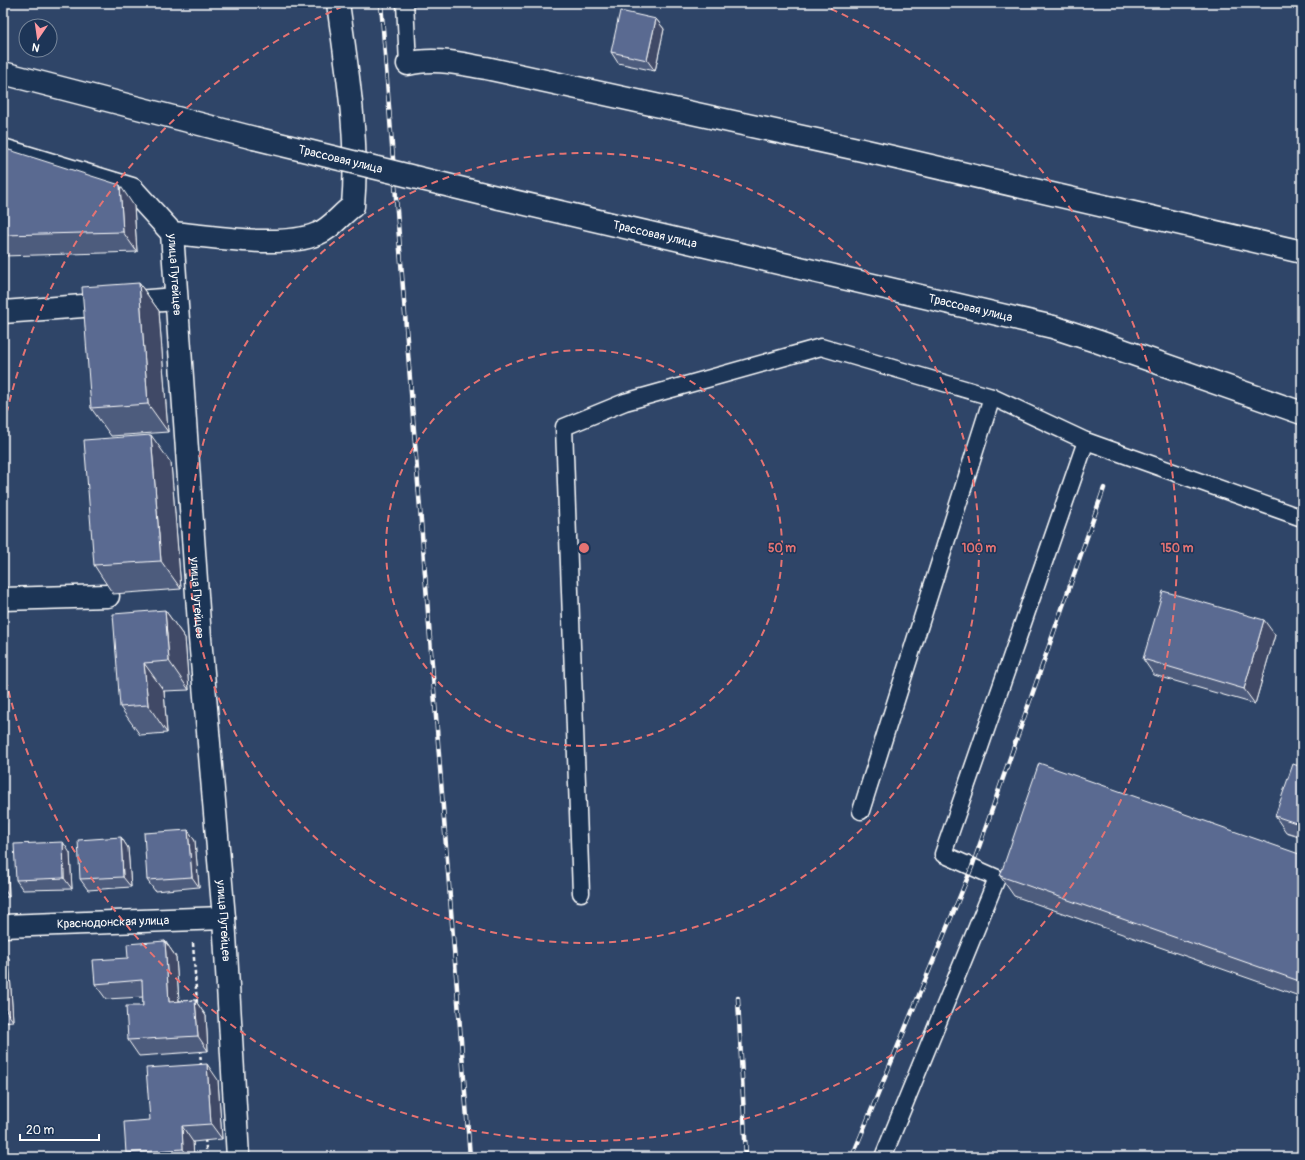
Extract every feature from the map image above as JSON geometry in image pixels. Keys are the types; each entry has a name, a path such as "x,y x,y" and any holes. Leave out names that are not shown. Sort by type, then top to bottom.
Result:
{"street":[{"path":"172,233 274,242 300,240 319,234 353,206 355,184 350,97 338,3"},
{"path":"408,64 425,61 486,68 862,150 1302,252"},
{"name":"Трассовая улица","path":"3,73 254,138 500,198 1053,327 1302,413"},
{"name":"улица Путейцев","path":"3,150 132,189 172,233 200,638 224,918 238,1157"},
{"path":"3,312 176,299"},
{"path":"3,599 108,596"},
{"name":"Краснодонская улица","path":"3,926 224,918"}],"lane":[{"path":"405,3 408,64"},
{"path":"581,893 564,428 625,402 821,347 992,397 1086,441 1302,518"},
{"path":"861,811 992,397"},
{"path":"883,1157 997,878 943,854 1086,441"}],"path":[{"path":"185,942 193,941 198,1011"},
{"path":"199,1042 201,1072"},
{"path":"205,1134 206,1157"}],"building":[{"path":"620,11 656,19 647,60 611,52"},
{"path":"3,148 120,185 123,232 3,235"},
{"path":"139,283 148,404 91,408 82,287"},
{"path":"151,435 161,561 94,565 84,440"},
{"path":"1163,591 1264,620 1244,689 1143,659"},
{"path":"165,610 169,661 144,663 148,705 120,707 113,614"},
{"path":"1039,763 1302,855 1302,982 1000,876"},
{"path":"1293,764 1302,767 1302,825 1275,816"},
{"path":"188,830 192,877 147,880 144,833"},
{"path":"121,837 123,877 80,879 78,840"},
{"path":"63,842 64,878 16,880 14,844"},
{"path":"165,941 169,1002 195,1000 198,1036 128,1040 126,1006 143,1006 142,980 95,984 93,960 128,958 127,944"},
{"path":"3,974 6,1011 3,1011"},
{"path":"207,1064 211,1124 182,1126 183,1149 126,1153 124,1122 150,1120 146,1068"}],"railway":[{"path":"381,3 470,1157"},
{"path":"852,1157 972,867 1104,488"},
{"path":"738,998 746,1157"}]}
